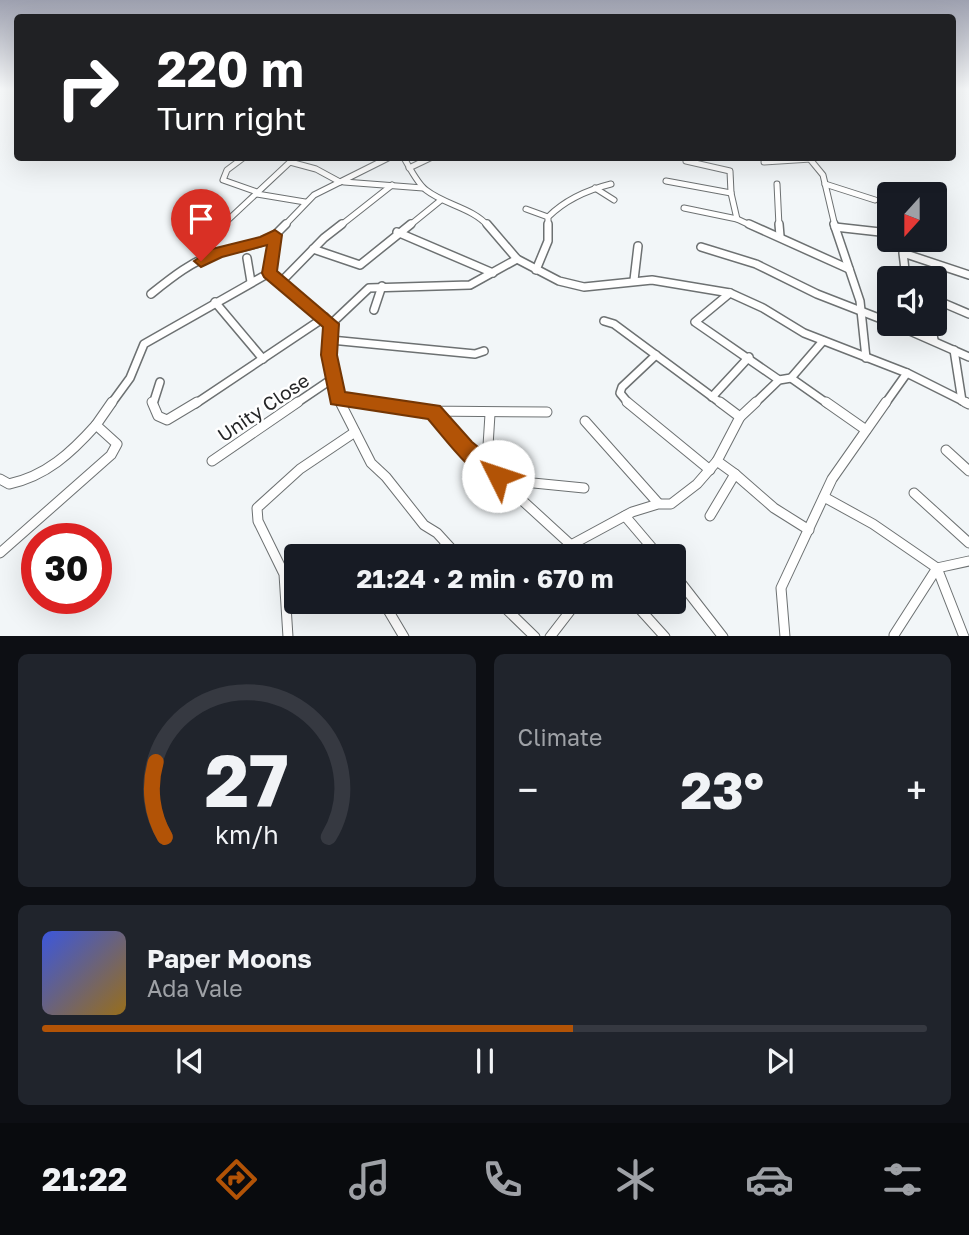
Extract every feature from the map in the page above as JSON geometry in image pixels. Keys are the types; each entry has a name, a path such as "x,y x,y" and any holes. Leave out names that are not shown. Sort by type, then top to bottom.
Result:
{"street":[{"path":"239,161 227,170 223,180 257,193 305,202"},
{"path":"151,294 218,253 249,247 275,235 305,202 382,161"},
{"path":"406,161 423,188 441,200 482,219 517,259 566,284 584,287 652,280 730,293 823,341 907,373 966,403"},
{"path":"409,168 424,161"},
{"path":"686,161 730,171 731,193 737,219"},
{"path":"764,162 776,161"},
{"path":"812,161 823,175 835,227 862,313 866,358"},
{"path":"183,209 228,220 289,162 316,169 342,182 423,188"},
{"path":"666,181 731,193"},
{"path":"536,270 548,240 548,217 557,207 595,188 611,184"},
{"path":"777,184 780,236"},
{"path":"825,184 875,200"},
{"path":"280,283 313,249 391,186"},
{"path":"595,188 614,200"},
{"path":"313,249 360,264 397,232 441,200"},
{"path":"684,208 737,219 849,269"},
{"path":"526,209 548,217"},
{"path":"835,227 877,232"},
{"path":"397,232 493,274"},
{"path":"0,479 9,484 34,479 71,453 130,379 144,344 269,273 275,235"},
{"path":"634,280 638,246"},
{"path":"701,247 765,267 793,283 877,318"},
{"path":"904,266 903,253 942,266"},
{"path":"247,258 251,282"},
{"path":"160,382 152,401 158,416 166,420 328,321 369,288 470,285 517,259"},
{"path":"947,268 969,275"},
{"path":"269,273 328,321 332,379 338,398 371,463 393,485 424,525 437,533 444,544"},
{"path":"374,310 382,286"},
{"path":"730,293 695,322 779,380"},
{"path":"215,302 263,359"},
{"path":"947,305 969,314"},
{"path":"604,320 614,324 740,417"},
{"path":"924,336 969,357"},
{"path":"933,336 934,340"},
{"path":"331,340 475,354 484,351"},
{"path":"573,544 625,516 658,503 671,505 717,461 740,417 779,380 791,378 823,341"},
{"path":"954,350 966,403"},
{"path":"656,355 622,387 620,393 623,399 709,470"},
{"path":"712,397 749,358"},
{"path":"785,636 781,589 832,478 907,373"},
{"path":"791,378 866,430"},
{"name":"Unity Close","path":"212,461 332,379"},
{"path":"338,398 433,411 470,410 490,414 547,412"},
{"path":"433,411 465,448 570,544"},
{"path":"490,414 488,446 500,478"},
{"path":"586,421 658,503"},
{"path":"0,553 111,454 117,444 96,425"},
{"path":"288,636 284,574 258,521 257,508 300,469 355,432"},
{"path":"946,450 969,471"},
{"path":"717,461 774,508 809,530"},
{"path":"710,516 735,474"},
{"path":"500,478 584,488"},
{"path":"914,493 969,542"},
{"path":"824,497 873,524 936,568 964,636"},
{"path":"625,516 649,544"},
{"path":"894,635 936,568 969,561"},
{"path":"686,591 723,636"},
{"path":"390,614 404,636"},
{"path":"512,614 535,636"},
{"path":"550,636 567,614"},
{"path":"647,614 664,636"}],"route":[{"path":"201,261 218,253 249,247 275,235 269,273 331,324 329,355 338,398 433,411 465,448 498,476"}]}
